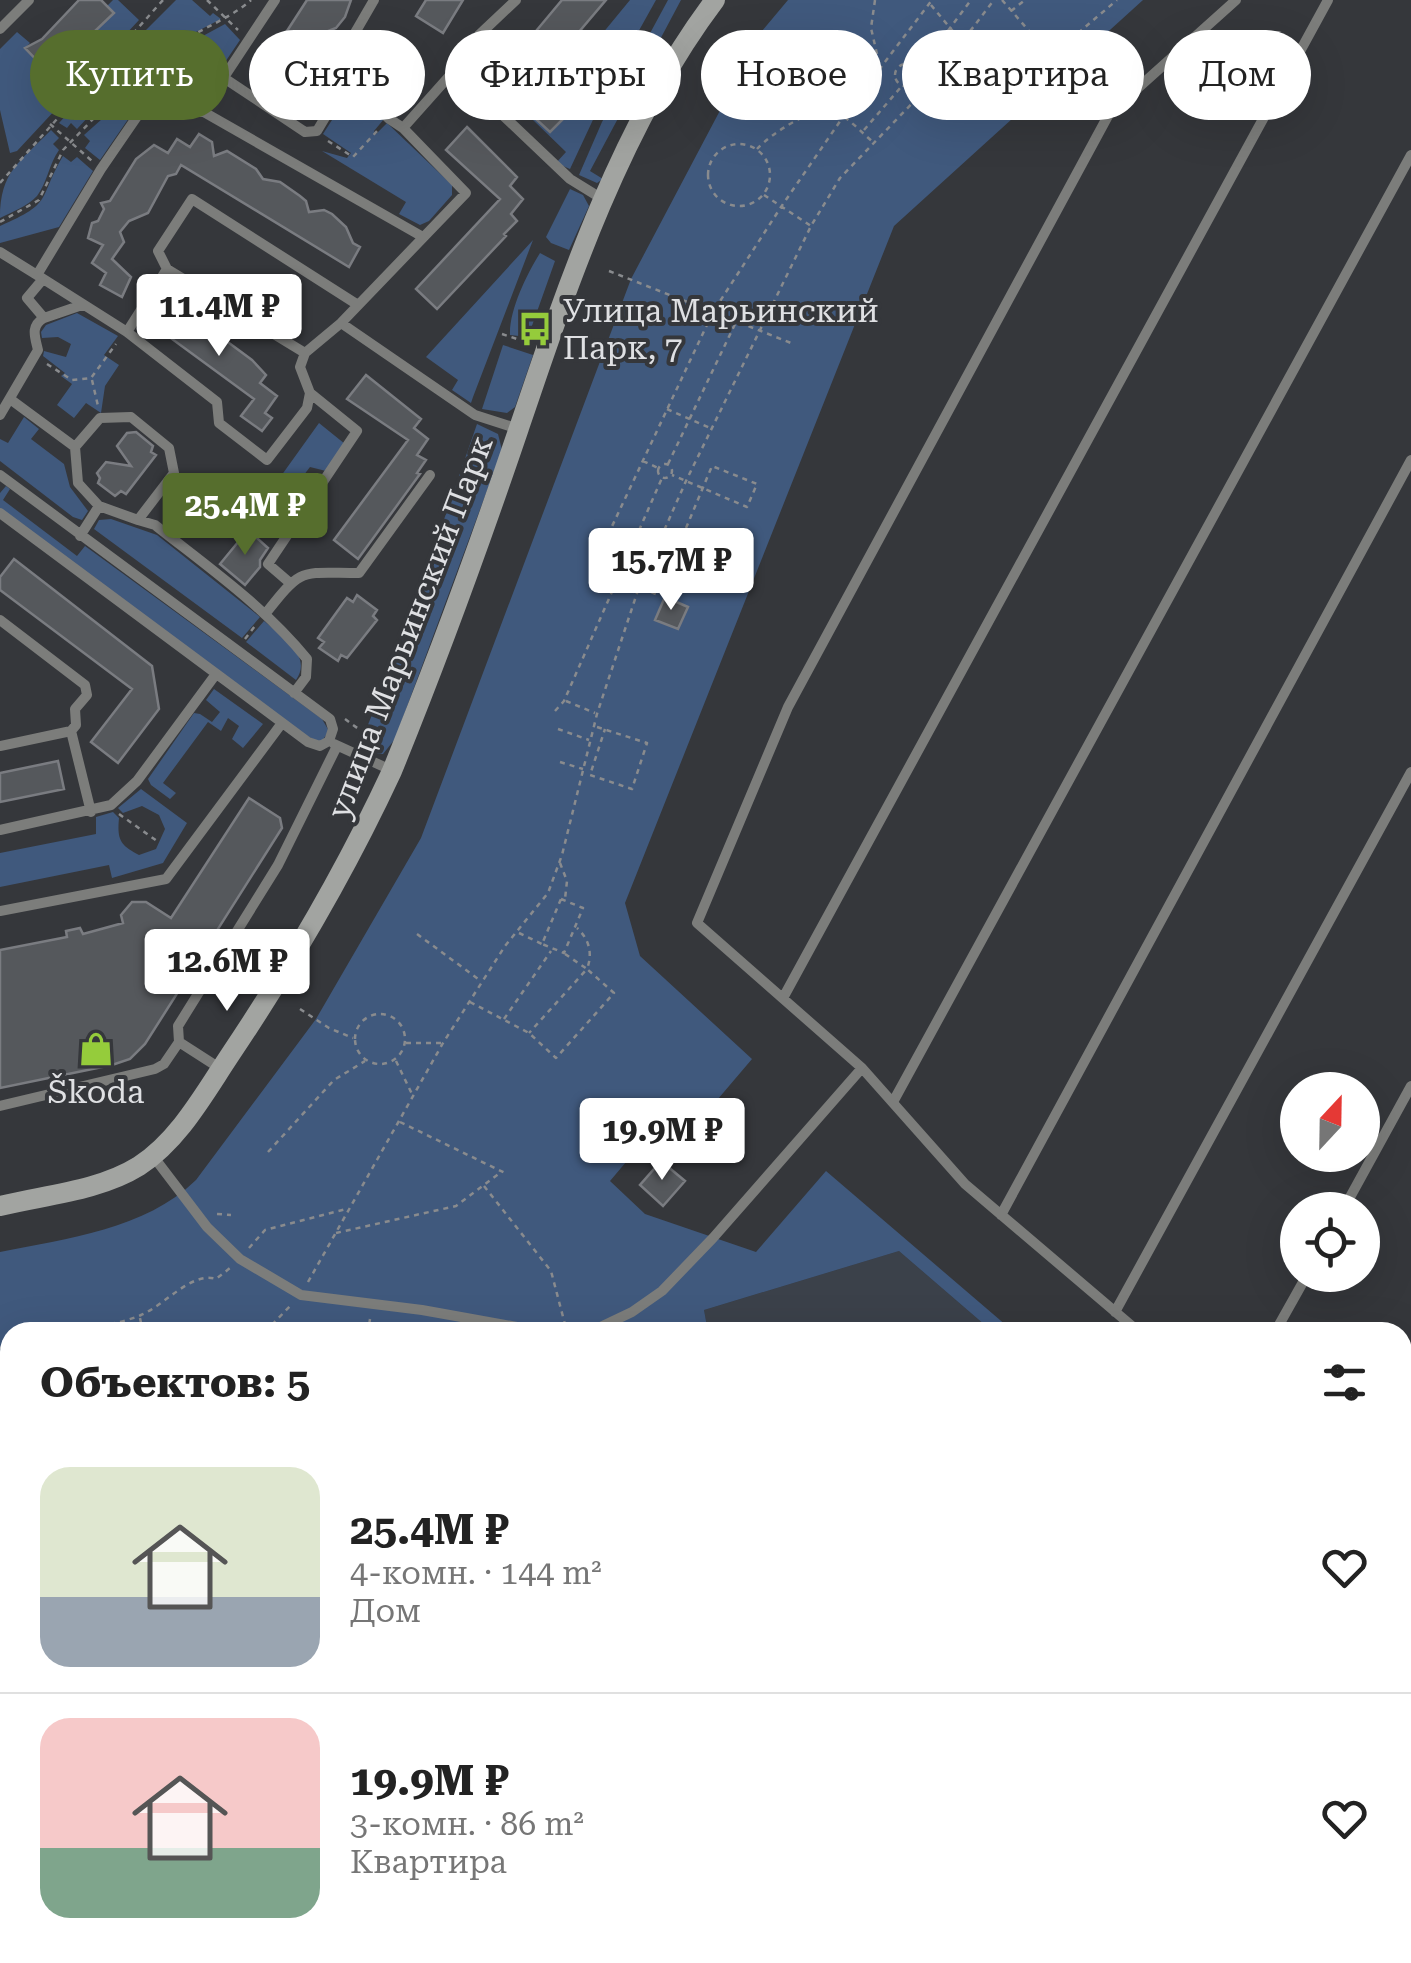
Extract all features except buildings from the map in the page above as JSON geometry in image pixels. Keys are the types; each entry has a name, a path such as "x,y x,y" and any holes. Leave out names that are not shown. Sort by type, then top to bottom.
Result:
{"main road":[{"name":"улица Марьинский Парк","path":"0,1206 103,1182 152,1156 187,1118 221,1069 338,881 392,771 539,366 604,200 674,62 715,0"}],"lane":[{"path":"0,29 29,0"},
{"path":"229,70 274,0"},
{"path":"357,30 374,0"},
{"path":"484,30 516,0"},
{"path":"1127,1322 965,1184 862,1068 698,923 788,707 1109,114 1236,0"},
{"path":"783,998 1328,0"},
{"path":"403,128 445,78"},
{"path":"229,81 304,132 317,130 323,120"},
{"path":"44,318 28,298 101,169 135,120"},
{"path":"216,120 423,236"},
{"path":"0,252 126,331 218,402 219,424 267,460 308,408 310,394 300,367 305,353 342,322 466,192 391,120"},
{"path":"508,120 570,179 604,200"},
{"path":"893,1102 1411,156"},
{"path":"305,353 167,269 158,252 192,199 358,305"},
{"path":"126,331 167,269"},
{"path":"0,416 38,350 36,322 82,305"},
{"path":"342,322 474,415 518,429"},
{"path":"290,583 268,564 357,431 310,394"},
{"path":"10,399 75,447"},
{"path":"138,520 174,472 169,448 131,416 100,418 75,447 78,483 100,506 138,520 155,525 266,613 307,659 306,676 294,693"},
{"path":"1001,1215 1411,460"},
{"path":"0,476 330,719 333,730 333,744 278,866 178,1026 179,1042 164,1064 0,1106"},
{"path":"266,613 303,573 359,573 430,476"},
{"path":"80,536 100,506"},
{"path":"0,513 308,742 320,746 333,744 392,771"},
{"path":"0,620 86,685 87,694 75,709 76,725 71,731 0,746"},
{"path":"0,830 111,805 137,781 216,674"},
{"path":"0,911 166,878 282,723"},
{"path":"71,731 91,812"},
{"path":"1115,1312 1411,772"},
{"path":"224,954 275,987"},
{"path":"179,1042 221,1069"},
{"path":"611,1322 662,1291 862,1068"},
{"path":"1353,1192 1411,1086"},
{"path":"152,1156 206,1227 240,1259 301,1294 490,1322"},
{"path":"1281,1322 1297,1292"}],"path":[{"path":"137,30 163,0"},
{"path":"207,0 248,41"},
{"path":"206,30 250,0"},
{"path":"871,30 875,0"},
{"path":"882,69 931,2 951,29 970,0"},
{"path":"970,30 994,0"},
{"path":"1002,0 1051,56 1117,0"},
{"path":"1011,11 1025,0"},
{"path":"888,62 897,69"},
{"path":"862,132 902,86 895,77 902,66"},
{"path":"274,1322 301,1294 469,1002 548,894 597,714 639,587 686,481 811,226 840,178 902,113"},
{"path":"0,183 54,120"},
{"path":"0,222 38,200 70,142 93,120"},
{"path":"317,130 353,158 386,120"},
{"path":"756,150 798,120"},
{"path":"637,594 590,573 713,312 842,120"},
{"path":"846,120 873,142"},
{"path":"50,124 101,169"},
{"path":"744,145 756,150 770,172 762,195 751,204 731,206 714,195 708,175 715,155 723,148 744,145"},
{"path":"0,169 4,176"},
{"path":"762,195 811,226"},
{"path":"610,271 791,343"},
{"path":"658,468 668,464 736,322"},
{"path":"35,356 72,380 91,378 126,331"},
{"path":"91,378 100,418"},
{"path":"666,409 712,429"},
{"path":"554,711 564,700 662,478 658,468 641,460"},
{"path":"668,464 672,475"},
{"path":"639,587 658,595 702,488 712,466 756,484 747,507 702,488 672,475 662,478"},
{"path":"564,700 597,714"},
{"path":"560,762 632,789 648,743 594,726"},
{"path":"558,729 591,741"},
{"path":"590,775 605,729"},
{"path":"111,805 157,841"},
{"path":"542,944 564,900 567,881 559,862"},
{"path":"564,900 583,908 564,953"},
{"path":"529,1033 587,969 588,943 575,926"},
{"path":"469,1002 529,1033 556,1058 614,994 564,953 518,932"},
{"path":"418,934 482,982"},
{"path":"504,1020 553,949"},
{"path":"300,1009 329,1028 354,1038"},
{"path":"378,1014 400,1024 405,1043 396,1059 381,1065 366,1061 354,1038 364,1020 378,1014"},
{"path":"405,1043 444,1043"},
{"path":"396,1059 413,1097"},
{"path":"268,1152 334,1080 366,1061"},
{"path":"334,1233 456,1206 503,1172 399,1121"},
{"path":"483,1185 552,1271 565,1322"},
{"path":"114,1322 140,1316 192,1281 206,1276 216,1280 265,1230 347,1209"},
{"path":"140,1316 141,1322"}],"shaded area":[{"path":"118,0 139,20 130,30 96,30 113,13 107,6"},
{"path":"176,0 192,0 210,16 213,13 221,19 200,30 146,30"},
{"path":"630,0 656,0 639,30 605,30"},
{"path":"668,0 681,0 665,30 652,30"},
{"path":"788,0 1143,0 1110,30 902,30 902,120 1011,120 894,226 625,903 640,956 752,1059 672,1153 648,1136 610,1181 645,1214 756,1252 826,1171 1002,1322 981,1322 899,1251 704,1310 706,1322 0,1322 0,1252 104,1230 175,1197 196,1180 316,1019 421,838 631,279 715,120 882,120 882,30 763,30"},
{"path":"225,24 240,40 229,56 229,30 214,30"},
{"path":"17,32 30,43 25,48 30,53 30,120 46,120 17,151 10,153 0,110 0,49"},
{"path":"85,120 77,129 71,123 67,128 59,123"},
{"path":"101,120 128,120 100,160 85,148 90,141 84,135"},
{"path":"332,120 383,120 374,131 376,134 387,123 452,185 452,195 429,221 420,225 399,214 406,202 322,151 347,158 351,153 323,134"},
{"path":"533,120 593,120 570,169 556,163 566,152"},
{"path":"617,120 590,171 603,179 597,183 579,175 602,122"},
{"path":"51,130 59,138 53,144 59,150 40,191 29,203 0,218 8,178"},
{"path":"63,156 71,162 77,157 93,171 59,227 0,243 0,226 37,205"},
{"path":"570,189 583,195 589,206 569,250 546,237"},
{"path":"533,240 471,403 452,390 458,380 426,357"},
{"path":"540,253 555,261 528,337 510,335 516,304"},
{"path":"77,313 118,336 104,355 119,365 105,386 101,413 86,403 74,418 57,405 72,384 61,376 65,373 43,356 44,351 66,357 71,344 58,337 42,338 41,332 46,325"},
{"path":"503,345 533,355 515,407 507,413 482,409"},
{"path":"24,417 39,429 31,439 64,464 70,487 88,511 82,520 0,461 0,439 8,443"},
{"path":"319,423 345,444 326,471 310,467 290,493 276,483"},
{"path":"477,424 498,434 502,450 395,739 383,754 370,754 358,749 401,644"},
{"path":"6,486 10,489 3,500 77,556 85,546 322,719 329,731 322,741 307,736 0,508 0,493"},
{"path":"111,519 157,535 260,617 242,638 94,529 99,520"},
{"path":"264,621 298,655 301,663 296,680 246,642"},
{"path":"214,689 263,724 243,748 232,739 239,726 228,718 221,731 208,722 163,783 176,793 170,799 148,779 194,713 212,722 220,712 206,700"},
{"path":"141,789 187,823 163,863 112,878 109,865 0,887 0,853 96,834 96,817 113,812 119,818 121,841 128,848 139,855 156,849 165,829 159,815 142,806 123,813 118,808"},
{"path":"899,1251 981,1322 706,1322 704,1310"}],"place":[{"name":"Улица Марьинский Парк, 7","path":"535,329"},
{"name":"Škoda","path":"96,1049"}]}
